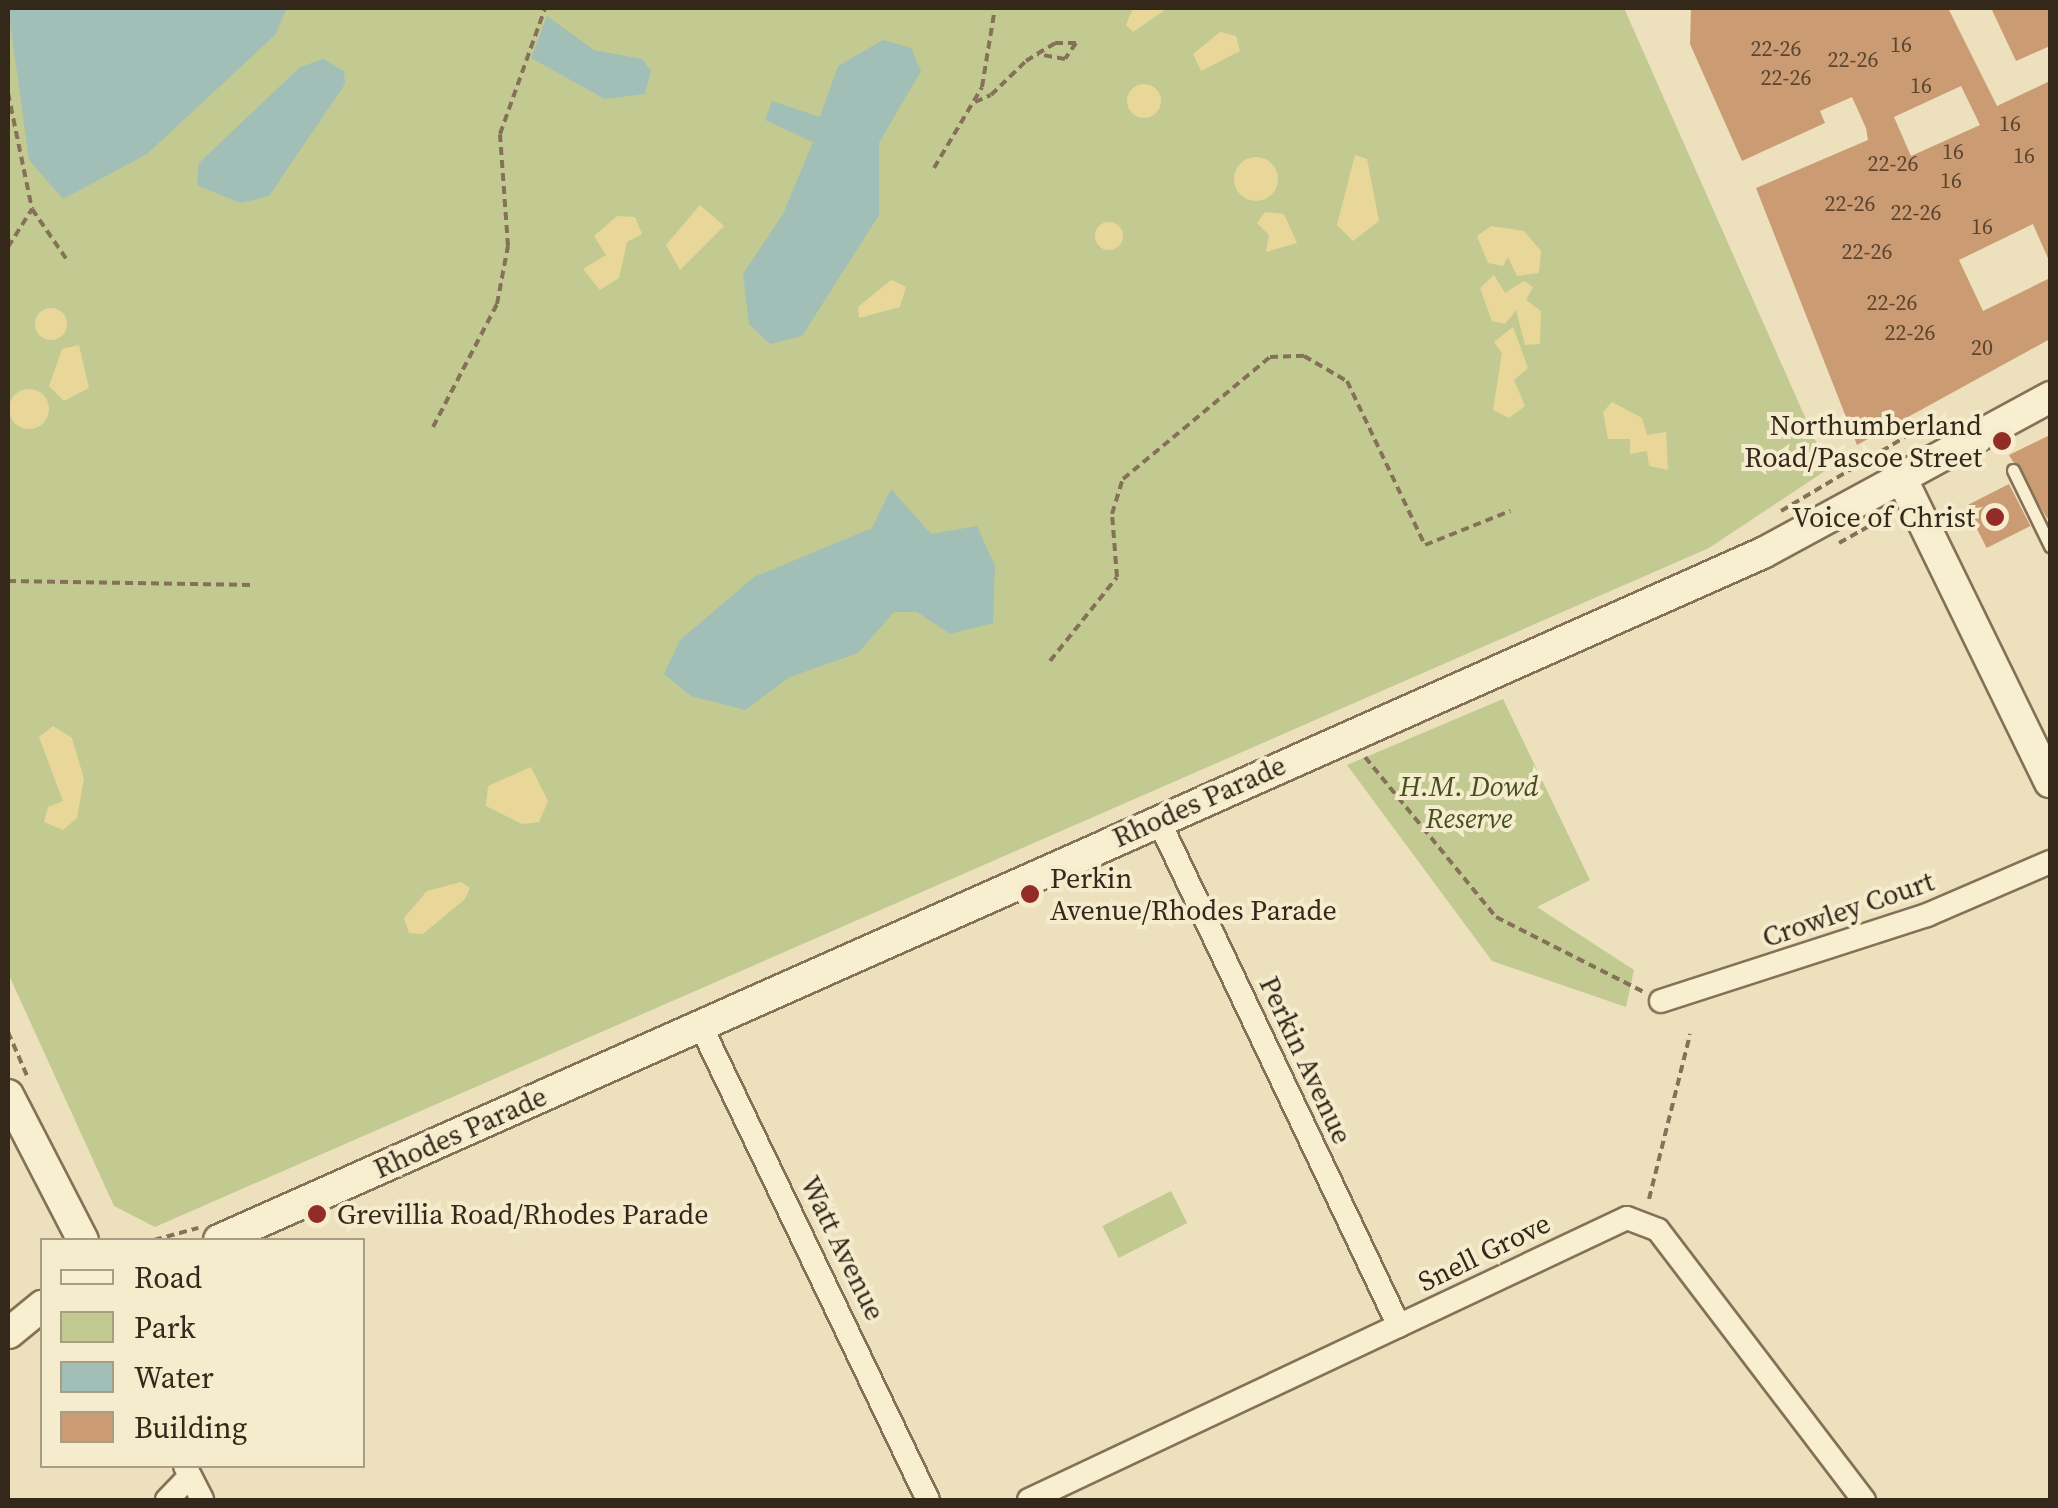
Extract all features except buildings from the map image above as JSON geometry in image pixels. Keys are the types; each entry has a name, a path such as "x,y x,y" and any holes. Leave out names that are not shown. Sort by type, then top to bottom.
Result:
{"main road":[{"name":"Rhodes Parade","path":"222,1238 1158,819 1763,554 1899,473 2050,397"},
{"path":"1899,473 2050,782"},
{"path":"8,1095 50,1188 81,1238"},
{"path":"50,1188 64,1238"},
{"path":"8,1333 40,1308"},
{"path":"8,1333 40,1318"}],"street":[{"name":"Perkin Avenue","path":"1158,819 1399,1326"},
{"name":"Crowley Court","path":"1661,1002 1927,915 2050,862"},
{"name":"Watt Avenue","path":"700,1024 928,1500"},
{"name":"Snell Grove","path":"1029,1500 1619,1220 1642,1220 1864,1500"},
{"path":"167,1500 187,1471 202,1500"}],"lane":[{"path":"2014,470 2050,546"}],"path":[{"path":"433,427 497,304 508,246 500,134 546,8"},
{"path":"934,168 975,102 995,8"},
{"path":"975,102 1037,54 1062,38 1076,43 1064,58 1037,54"},
{"path":"8,93 32,209 67,260"},
{"path":"8,248 32,209"},
{"path":"1050,661 1117,577 1112,514 1123,479 1270,358 1304,356 1348,381 1425,545 1510,511"},
{"path":"1834,542 1869,533 1884,515"},
{"path":"8,581 255,585"},
{"path":"1364,756 1496,917 1661,1002"},
{"path":"1649,1199 1690,1034"}],"green space":[{"path":"8,8 1624,8 1828,469 1709,548 155,1227 114,1206 8,973"},
{"name":"H.M. Dowd Reserve","path":"1503,699 1590,880 1537,907 1634,970 1626,1007 1492,961 1347,765"},
{"path":"1171,1191 1187,1223 1119,1258 1102,1226"}],"sand":[{"path":"1133,8 1168,8 1133,32 1126,25"},
{"path":"1220,32 1236,36 1240,51 1201,71 1193,54"},
{"path":"1144,84 1156,89 1161,101 1156,113 1144,118 1132,113 1127,101 1132,89"},
{"path":"1355,155 1367,159 1379,221 1353,241 1337,225"},
{"path":"1256,157 1272,163 1278,179 1272,195 1256,201 1240,195 1234,179 1240,163"},
{"path":"700,205 724,226 680,270 666,245"},
{"path":"1265,212 1284,214 1297,243 1266,252 1269,235 1257,223"},
{"path":"617,216 635,217 642,234 627,242 619,278 600,290 583,269 606,255 594,236"},
{"path":"1109,222 1119,226 1123,236 1119,246 1109,250 1099,246 1095,236 1099,226"},
{"path":"1491,226 1524,231 1541,251 1539,273 1517,276 1508,257 1503,266 1488,263 1477,236"},
{"path":"1494,275 1505,293 1524,281 1533,287 1526,300 1541,311 1540,344 1525,345 1516,310 1505,324 1492,321 1480,288"},
{"path":"891,280 906,287 900,307 859,318 858,307"},
{"path":"51,308 62,313 67,324 62,335 51,340 40,335 35,324 40,313"},
{"path":"1513,327 1528,368 1514,380 1525,406 1509,418 1493,410 1502,353 1494,342"},
{"path":"79,345 89,388 64,401 49,386 62,349"},
{"path":"29,389 43,395 49,409 43,423 29,429 15,423 9,409 15,395"},
{"path":"1612,402 1642,418 1647,435 1666,432 1668,470 1649,466 1647,451 1630,454 1630,439 1608,439 1603,412"},
{"path":"53,726 72,738 84,779 77,818 63,830 44,822 48,807 63,801 39,737"},
{"path":"531,767 548,801 539,822 522,824 486,806 488,786"},
{"path":"461,882 470,888 465,899 423,934 409,933 404,918 427,891"}],"water":[{"path":"8,8 287,8 275,35 147,154 63,199 29,160"},
{"path":"547,16 594,50 642,59 651,71 645,94 605,99 531,58"},
{"path":"883,40 911,48 921,71 879,143 879,215 802,336 770,344 749,324 743,274 783,214 813,142 765,120 772,101 820,117 838,66"},
{"path":"323,59 344,71 345,84 269,196 240,203 197,185 199,163 300,67"},
{"path":"891,489 931,534 977,526 995,566 993,623 950,634 917,612 894,612 858,653 790,677 745,710 691,696 664,674 680,640 754,577 872,528"}],"place":[{"name":"Northumberland Road/Pascoe Street","path":"2002,441"},
{"name":"Voice of Christ","path":"1995,517"},
{"name":"Perkin Avenue/Rhodes Parade","path":"1030,894"},
{"name":"Grevillia Road/Rhodes Parade","path":"317,1214"}]}
